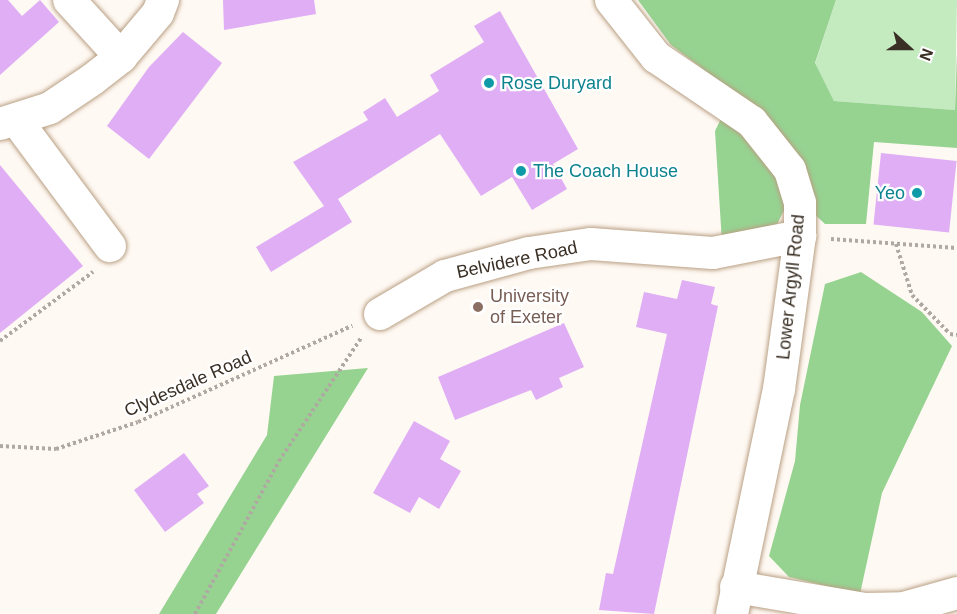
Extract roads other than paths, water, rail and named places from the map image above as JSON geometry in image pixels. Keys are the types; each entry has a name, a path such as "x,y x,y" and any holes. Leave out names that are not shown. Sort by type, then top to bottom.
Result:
{"street":[{"path":"69,0 121,57"},
{"path":"110,246 8,122 50,108 121,57 158,13 163,0"},
{"name":"Lower Argyll Road","path":"611,0 656,57 753,122 776,148 790,170 800,203 800,236 779,389 734,600"},
{"name":"Belvidere Road","path":"380,314 445,276 529,253 591,244 713,253 800,236"},
{"path":"734,600 865,609 904,608 957,593"}],"place":[{"name":"Rose Duryard","path":"489,83"},
{"name":"The Coach House","path":"521,171"},
{"name":"Yeo","path":"917,193"},
{"name":"University of Exeter","path":"478,307"}]}
